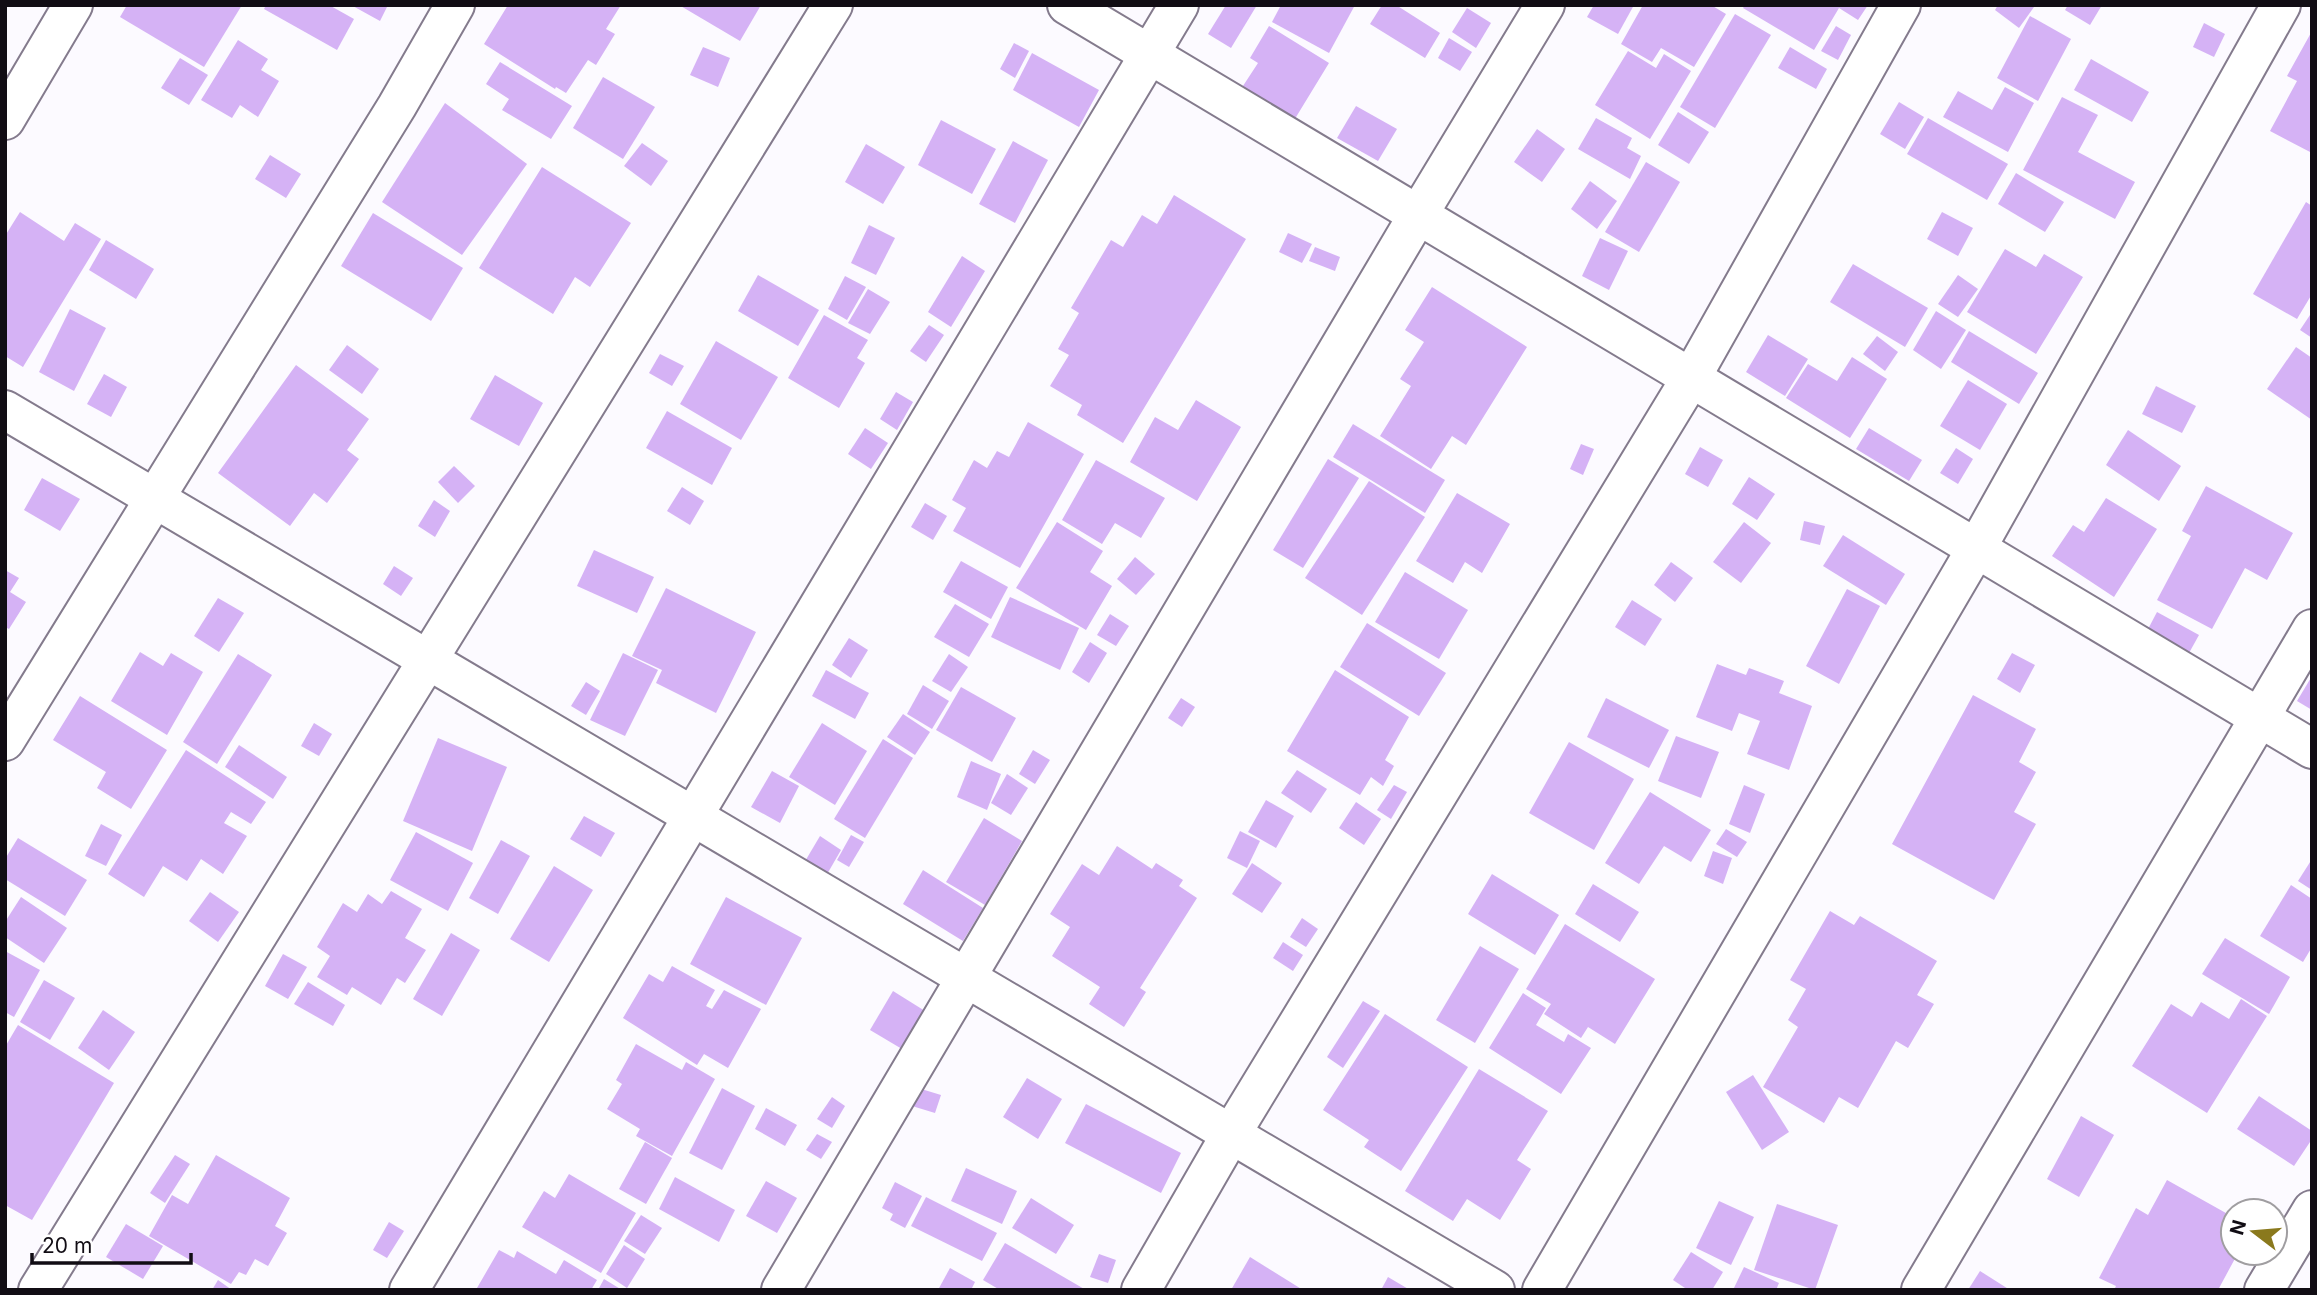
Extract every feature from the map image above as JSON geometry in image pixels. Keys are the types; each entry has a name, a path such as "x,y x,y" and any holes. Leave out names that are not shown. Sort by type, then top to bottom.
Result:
{"street":[{"path":"5,120 73,5"},
{"path":"5,741 397,106 455,5"},
{"path":"38,1290 833,5"},
{"path":"1067,5 2312,749"},
{"path":"409,1290 1179,5"},
{"path":"781,1290 1545,5"},
{"path":"1141,1290 1231,1134 1691,378 1901,5"},
{"path":"1542,1290 1976,549 2281,5"},
{"path":"5,410 1494,1290"},
{"path":"1921,1290 2312,629"},
{"path":"2264,1290 2312,1210"}],"building":[{"path":"127,5 242,5 204,67 120,17"},
{"path":"266,5 329,5 354,19 337,50 264,9"},
{"path":"351,5 388,5 380,21"},
{"path":"508,5 621,5 606,29 615,34 596,65 588,60 566,93 556,87 555,89 484,44"},
{"path":"679,5 761,5 740,41"},
{"path":"1226,5 1257,5 1231,48 1208,34"},
{"path":"1281,5 1355,5 1329,53 1272,22"},
{"path":"1382,5 1396,5 1440,33 1425,58 1370,24"},
{"path":"1594,5 1634,5 1618,34 1587,17"},
{"path":"1643,5 1711,5 1726,14 1694,67 1661,48 1652,62 1621,44"},
{"path":"1745,5 1868,5 1858,20 1839,8 1814,50 1743,8"},
{"path":"1998,5 2034,7 2019,28 1995,10"},
{"path":"2068,5 2102,5 2090,25 2065,10"},
{"path":"1467,8 1491,23 1476,48 1452,32"},
{"path":"1735,14 1771,35 1715,128 1680,107"},
{"path":"2030,16 2071,39 2038,101 1997,78"},
{"path":"2204,23 2225,34 2214,57 2193,47"},
{"path":"1269,26 1329,63 1293,122 1241,89 1258,63 1250,58"},
{"path":"1836,26 1851,35 1838,60 1821,51"},
{"path":"2312,31 2312,153 2270,131 2297,81 2287,76"},
{"path":"1449,38 1472,52 1460,71 1438,58"},
{"path":"238,40 268,59 261,70 279,81 258,117 240,105 232,118 201,100"},
{"path":"1014,43 1029,51 1015,78 1000,69"},
{"path":"703,47 730,58 718,87 690,75"},
{"path":"1790,47 1827,69 1816,89 1778,68"},
{"path":"1628,51 1656,68 1664,54 1691,71 1650,139 1595,105"},
{"path":"1032,53 1099,90 1079,127 1013,90"},
{"path":"180,58 208,75 189,105 161,88"},
{"path":"2091,59 2149,92 2132,122 2074,90"},
{"path":"500,62 572,106 551,139 502,110 509,99 486,84"},
{"path":"603,77 655,107 623,159 573,128"},
{"path":"2005,87 2034,103 2008,152 1943,117 1958,91 1992,110"},
{"path":"2062,97 2098,115 2078,152 2135,182 2115,219 2023,170"},
{"path":"1899,102 1924,117 1905,149 1880,134"},
{"path":"445,103 527,164 462,255 382,202"},
{"path":"1356,106 1397,129 1378,161 1337,138"},
{"path":"1678,112 1709,132 1689,164 1658,145"},
{"path":"1596,118 1632,138 1627,148 1641,156 1630,179 1578,149"},
{"path":"1928,118 2008,164 1987,200 1907,154"},
{"path":"941,120 996,149 972,194 918,165"},
{"path":"1537,129 1565,149 1542,182 1514,162"},
{"path":"1013,141 1048,160 1015,223 979,204"},
{"path":"642,143 668,161 651,186 624,166"},
{"path":"866,144 905,167 883,204 845,182"},
{"path":"270,155 301,174 286,198 255,179"},
{"path":"1646,162 1680,182 1639,252 1605,232"},
{"path":"542,167 631,223 590,287 575,277 553,314 479,268"},
{"path":"2016,173 2064,202 2045,232 1998,204"},
{"path":"1590,181 1617,201 1597,229 1571,209"},
{"path":"1174,195 1246,239 1123,443 1077,415 1082,405 1050,386 1069,355 1058,349 1079,313 1071,308 1111,240 1123,247 1142,215 1157,224"},
{"path":"2306,202 2312,206 2312,294 2297,319 2253,294"},
{"path":"20,212 64,241 75,223 101,239 23,367 5,356 5,236"},
{"path":"1942,212 1973,228 1958,256 1927,239"},
{"path":"373,213 463,268 431,321 341,266"},
{"path":"869,225 895,238 876,275 851,263"},
{"path":"1288,233 1312,244 1302,263 1279,252"},
{"path":"1600,238 1628,251 1609,290 1582,276"},
{"path":"106,240 154,269 136,299 89,270"},
{"path":"1315,247 1340,257 1335,271 1309,261"},
{"path":"2005,249 2036,267 2044,254 2083,277 2036,354 1967,312"},
{"path":"962,256 985,271 951,327 928,312"},
{"path":"1853,264 1928,308 1905,347 1830,302"},
{"path":"758,275 819,310 798,346 738,311"},
{"path":"1958,275 1978,289 1958,317 1938,304"},
{"path":"845,276 866,287 847,320 828,309"},
{"path":"1432,287 1527,347 1466,445 1452,436 1431,469 1380,436 1411,386 1400,379 1424,342 1405,330"},
{"path":"868,289 890,302 870,334 848,323"},
{"path":"70,309 106,328 74,391 39,372"},
{"path":"1936,311 1966,330 1941,369 1913,350"},
{"path":"2312,312 2312,338 2300,330"},
{"path":"824,315 868,340 857,358 865,363 839,408 788,378"},
{"path":"929,325 944,335 926,362 910,351"},
{"path":"1969,331 2038,373 2019,404 1951,362"},
{"path":"1768,335 1808,359 1785,396 1746,372"},
{"path":"1877,336 1898,352 1885,371 1863,354"},
{"path":"716,341 778,377 741,440 680,404"},
{"path":"347,345 379,369 362,394 329,370"},
{"path":"2296,347 2312,358 2312,420 2267,389"},
{"path":"660,354 684,366 672,386 649,373"},
{"path":"1852,357 1887,379 1850,438 1786,398 1808,364 1837,381"},
{"path":"296,365 369,419 347,450 359,459 327,503 314,493 290,526 218,473"},
{"path":"104,374 127,387 111,417 87,404"},
{"path":"495,375 543,403 519,446 470,419"},
{"path":"1968,380 2007,404 1980,450 1940,426"},
{"path":"2156,386 2196,406 2182,433 2142,414"},
{"path":"896,392 913,402 897,430 880,419"},
{"path":"1196,400 1241,427 1197,501 1130,462 1155,417 1178,430"},
{"path":"667,411 732,448 712,485 646,448"},
{"path":"1028,422 1084,454 1020,568 953,531 966,508 952,500 974,460 987,468 997,451 1009,457"},
{"path":"1353,424 1445,480 1425,513 1333,457"},
{"path":"865,428 888,443 871,469 848,454"},
{"path":"1869,428 1922,460 1909,481 1856,449"},
{"path":"2128,430 2181,466 2159,501 2106,465"},
{"path":"1581,444 1594,449 1583,475 1570,469"},
{"path":"1700,447 1723,460 1708,487 1685,474"},
{"path":"1956,448 1973,459 1958,484 1940,473"},
{"path":"1328,459 1359,478 1303,568 1273,550"},
{"path":"1096,460 1165,498 1141,538 1115,523 1102,544 1062,520"},
{"path":"454,466 475,486 458,503 438,482"},
{"path":"1749,477 1775,494 1757,520 1732,504"},
{"path":"42,478 80,499 60,531 24,510"},
{"path":"1369,481 1425,517 1362,615 1305,578"},
{"path":"2206,486 2293,533 2267,580 2245,568 2212,629 2157,600 2191,536 2182,531"},
{"path":"682,487 704,501 690,525 667,511"},
{"path":"1457,493 1510,524 1482,573 1465,562 1453,583 1416,561"},
{"path":"2106,498 2157,529 2114,597 2052,556 2073,525 2084,532"},
{"path":"434,500 450,511 435,537 418,526"},
{"path":"925,503 947,516 933,540 911,527"},
{"path":"1804,521 1825,526 1820,545 1800,540"},
{"path":"1057,522 1103,551 1090,572 1112,586 1086,630 1016,588"},
{"path":"1744,522 1771,543 1741,583 1713,562"},
{"path":"1843,535 1905,574 1886,605 1823,566"},
{"path":"594,550 654,577 637,613 577,586"},
{"path":"1135,557 1155,574 1136,595 1117,579"},
{"path":"961,561 1008,587 991,619 943,592"},
{"path":"1671,562 1693,578 1675,602 1654,585"},
{"path":"394,566 413,578 401,596 383,584"},
{"path":"5,570 19,578 10,592 26,602 9,629 5,627"},
{"path":"1405,572 1468,610 1439,659 1375,622"},
{"path":"666,588 756,632 716,713 656,683 662,670 632,656"},
{"path":"1847,589 1880,606 1839,684 1806,666"},
{"path":"1010,597 1079,628 1060,670 991,637"},
{"path":"218,598 244,613 219,652 194,636"},
{"path":"1632,600 1662,619 1645,646 1615,627"},
{"path":"955,604 989,624 969,657 934,637"},
{"path":"2157,612 2199,635 2189,653 2147,631"},
{"path":"1110,614 1129,626 1116,646 1097,635"},
{"path":"1367,623 1446,673 1419,716 1340,667"},
{"path":"849,638 868,650 851,678 832,665"},
{"path":"1090,642 1107,653 1089,683 1072,672"},
{"path":"140,652 163,666 171,653 203,672 167,735 111,701"},
{"path":"623,653 658,670 625,736 590,720"},
{"path":"2012,653 2035,665 2020,693 1997,679"},
{"path":"238,654 272,675 217,764 183,742"},
{"path":"949,654 968,667 951,692 932,681"},
{"path":"1717,664 1746,675 1749,668 1784,681 1779,693 1812,706 1789,770 1747,754 1760,721 1739,713 1732,731 1696,717"},
{"path":"826,670 869,693 855,719 812,696"},
{"path":"1335,670 1409,717 1385,760 1394,766 1383,786 1371,777 1360,795 1287,751"},
{"path":"2312,676 2312,710 2297,701"},
{"path":"586,682 600,691 586,715 571,706"},
{"path":"923,685 949,701 932,729 907,714"},
{"path":"961,687 1016,718 992,762 936,730"},
{"path":"1973,695 2036,729 2019,762 2036,772 2014,812 2036,824 1994,900 1892,844"},
{"path":"80,696 167,750 131,809 97,788 106,772 53,740"},
{"path":"1181,698 1195,707 1182,727 1168,718"},
{"path":"1606,698 1669,730 1649,768 1587,737"},
{"path":"903,714 930,732 915,755 887,737"},
{"path":"314,723 332,734 319,756 301,746"},
{"path":"822,723 867,751 835,805 789,777"},
{"path":"1676,736 1719,752 1701,798 1658,781"},
{"path":"438,738 507,767 472,851 403,821"},
{"path":"883,739 913,758 865,838 834,819"},
{"path":"1569,742 1634,779 1594,850 1529,813"},
{"path":"239,745 287,777 273,799 225,767"},
{"path":"186,750 266,802 251,824 231,812 224,823 247,836 223,874 201,859 187,881 163,866 144,897 108,874"},
{"path":"1033,750 1050,760 1035,784 1019,774"},
{"path":"971,761 1001,774 987,810 957,797"},
{"path":"1297,770 1327,789 1311,813 1281,793"},
{"path":"772,771 799,786 780,823 751,807"},
{"path":"1007,774 1028,788 1011,815 991,803"},
{"path":"1394,785 1407,792 1391,819 1377,810"},
{"path":"1744,785 1765,794 1750,833 1729,824"},
{"path":"1650,792 1711,830 1691,862 1664,846 1639,884 1605,863"},
{"path":"1266,800 1294,816 1276,848 1248,832"},
{"path":"1356,802 1381,819 1364,845 1339,828"},
{"path":"584,816 615,833 601,857 570,839"},
{"path":"984,818 1022,841 985,905 946,882"},
{"path":"101,824 122,835 106,866 85,856"},
{"path":"1726,829 1747,842 1737,857 1716,844"},
{"path":"1240,831 1260,841 1247,868 1227,858"},
{"path":"416,832 473,863 448,911 390,880"},
{"path":"851,835 864,842 849,867 837,860"},
{"path":"820,836 841,850 826,876 804,863"},
{"path":"18,838 87,880 65,916 5,879 5,859"},
{"path":"501,840 530,856 498,914 469,898"},
{"path":"1117,846 1152,869 1156,863 1183,880 1179,886 1197,898 1140,988 1146,992 1124,1027 1089,1004 1100,987 1052,956 1070,927 1050,914 1082,864 1099,875"},
{"path":"1713,851 1732,858 1723,884 1704,876"},
{"path":"2312,859 2312,890 2298,881"},
{"path":"1252,863 1282,883 1262,913 1232,894"},
{"path":"554,866 593,890 549,962 510,939"},
{"path":"923,870 983,908 963,941 903,904"},
{"path":"1492,874 1559,915 1535,955 1468,914"},
{"path":"1593,884 1639,912 1620,942 1575,914"},
{"path":"2291,885 2312,899 2312,947 2303,962 2260,936"},
{"path":"391,891 422,909 405,938 426,950 405,983 397,978 381,1005 352,987 347,995 317,977 330,956 317,947 343,903 357,912 368,894 382,904"},
{"path":"210,892 239,912 218,942 189,921"},
{"path":"21,897 67,928 44,963 5,937 5,922"},
{"path":"726,897 802,938 766,1005 690,964"},
{"path":"1830,911 1854,925 1860,916 1937,961 1917,995 1934,1004 1908,1048 1896,1041 1858,1108 1839,1097 1824,1123 1763,1087 1798,1027 1788,1020 1806,989 1790,980"},
{"path":"1302,918 1318,929 1306,947 1290,937"},
{"path":"1565,924 1655,979 1615,1044 1588,1027 1581,1038 1544,1014 1551,1004 1526,989"},
{"path":"451,933 480,950 442,1016 413,999"},
{"path":"2225,938 2290,977 2269,1014 2202,974"},
{"path":"1283,942 1303,955 1293,971 1273,958"},
{"path":"1480,946 1519,969 1475,1043 1436,1020"},
{"path":"5,951 40,970 14,1017 5,1012"},
{"path":"283,954 307,967 288,999 265,986"},
{"path":"672,966 715,990 706,1006 712,1009 724,990 761,1009 728,1068 704,1054 697,1065 623,1018 649,974 663,982"},
{"path":"44,980 75,998 50,1040 20,1022"},
{"path":"308,982 345,1005 333,1026 294,1004"},
{"path":"893,991 925,1011 902,1049 870,1030"},
{"path":"1523,993 1546,1008 1536,1025 1564,1042 1568,1034 1591,1048 1561,1094 1489,1048"},
{"path":"2241,999 2267,1016 2207,1113 2132,1066 2171,1004 2192,1017 2201,1002 2229,1019"},
{"path":"1363,1001 1380,1011 1343,1068 1327,1057"},
{"path":"103,1010 135,1032 109,1070 78,1048"},
{"path":"1385,1014 1468,1067 1401,1171 1364,1147 1369,1140 1323,1110"},
{"path":"18,1025 114,1083 32,1220 5,1205 5,1047"},
{"path":"636,1044 682,1070 686,1062 715,1079 672,1156 636,1136 640,1129 607,1109 622,1084 616,1080"},
{"path":"1479,1069 1548,1111 1517,1160 1531,1169 1500,1220 1467,1199 1453,1221 1405,1191"},
{"path":"1753,1075 1789,1132 1762,1150 1726,1092"},
{"path":"1027,1078 1062,1099 1038,1139 1003,1117"},
{"path":"722,1088 755,1106 722,1170 689,1153"},
{"path":"918,1088 941,1095 935,1113 912,1106"},
{"path":"2259,1096 2312,1131 2312,1139 2294,1166 2237,1129"},
{"path":"832,1097 845,1106 832,1128 817,1119"},
{"path":"1086,1104 1181,1153 1161,1193 1065,1143"},
{"path":"766,1108 797,1125 785,1146 755,1129"},
{"path":"2081,1116 2114,1135 2079,1197 2047,1179"},
{"path":"817,1134 832,1142 821,1159 806,1150"},
{"path":"645,1142 672,1158 646,1204 619,1189"},
{"path":"175,1155 190,1164 165,1203 150,1193"},
{"path":"216,1155 290,1198 275,1226 287,1233 268,1266 255,1259 246,1275 239,1272 231,1284 149,1236 172,1195 188,1204"},
{"path":"966,1168 1017,1191 1002,1224 951,1201"},
{"path":"569,1174 636,1213 601,1273 522,1227 544,1191 555,1198"},
{"path":"675,1177 735,1210 719,1242 659,1209"},
{"path":"2167,1180 2219,1209 2219,1267 2230,1267 2218,1290 2114,1290 2116,1286 2099,1278 2136,1208 2148,1215"},
{"path":"766,1181 797,1198 777,1233 746,1216"},
{"path":"895,1182 922,1196 905,1228 890,1220 893,1214 882,1208"},
{"path":"926,1197 997,1233 982,1261 911,1226"},
{"path":"1031,1198 1074,1225 1056,1254 1012,1228"},
{"path":"1719,1201 1754,1217 1731,1265 1696,1248"},
{"path":"1777,1204 1838,1225 1815,1290 1754,1270"},
{"path":"641,1215 662,1228 645,1254 624,1241"},
{"path":"389,1222 404,1231 387,1258 373,1250"},
{"path":"126,1224 163,1246 143,1279 106,1257"},
{"path":"1005,1243 1086,1290 1000,1290 983,1280"},
{"path":"624,1245 645,1259 627,1288 606,1274"},
{"path":"499,1250 514,1258 517,1251 556,1274 564,1260 597,1280 591,1290 480,1290 477,1288"},
{"path":"1691,1252 1723,1272 1712,1290 1688,1290 1673,1280"},
{"path":"1099,1254 1116,1260 1108,1283 1090,1277"},
{"path":"1250,1257 1303,1290 1231,1290"},
{"path":"1744,1267 1779,1283 1776,1290 1733,1290"},
{"path":"950,1268 975,1282 971,1290 938,1290"},
{"path":"1980,1271 2010,1290 1968,1290"},
{"path":"1388,1277 1410,1290 1381,1290"},
{"path":"604,1279 622,1290 598,1290"},
{"path":"218,1280 232,1290 212,1290"}]}
